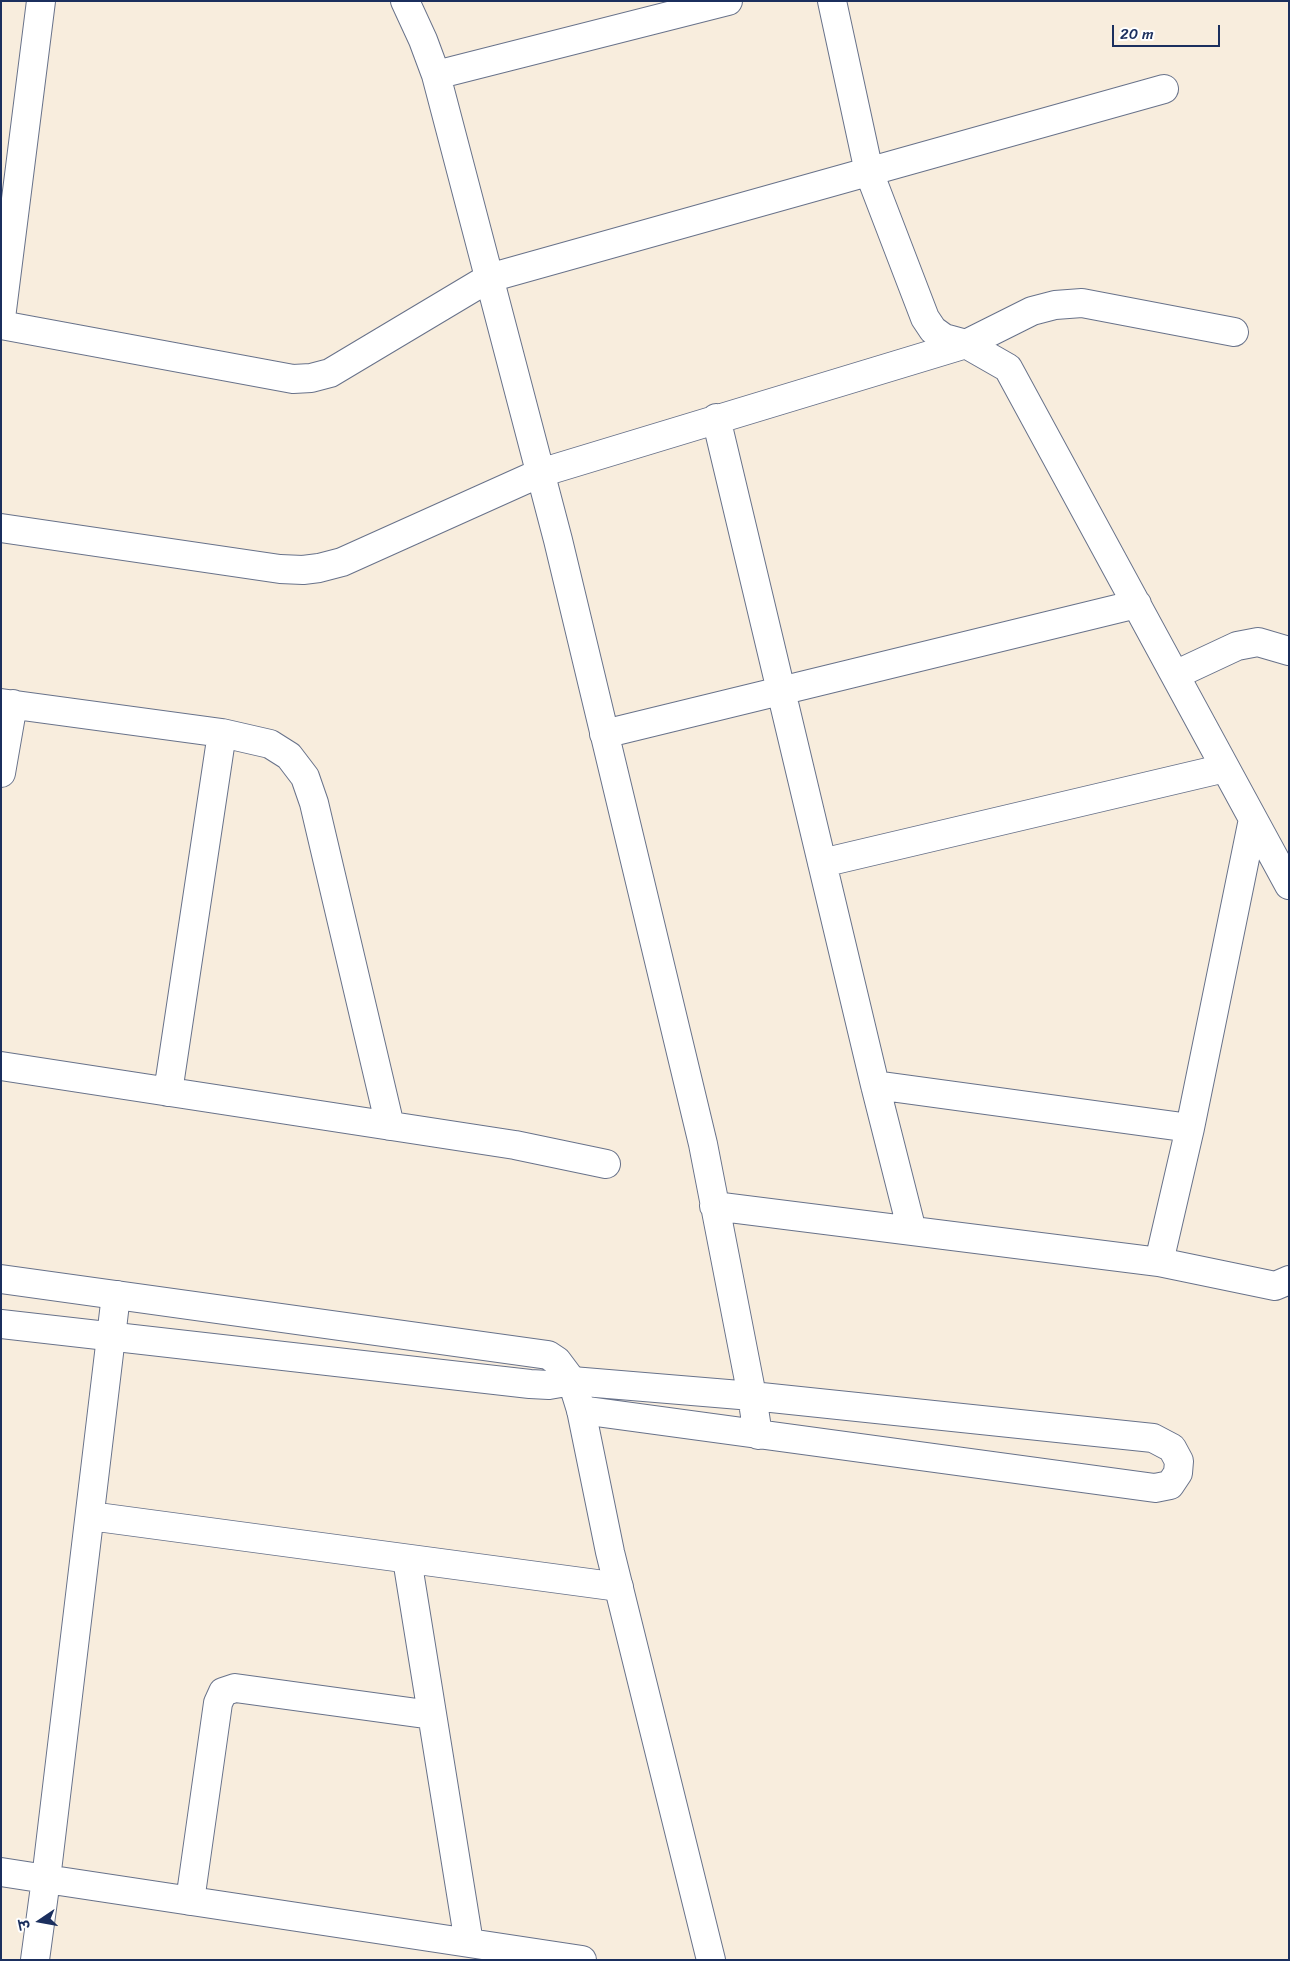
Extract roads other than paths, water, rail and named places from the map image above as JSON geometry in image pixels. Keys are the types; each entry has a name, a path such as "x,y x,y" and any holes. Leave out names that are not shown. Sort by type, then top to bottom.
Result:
{"street":[{"path":"1,318 41,1"},
{"path":"405,1 423,40 436,75 558,540 703,1144 758,1435"},
{"path":"436,75 728,1"},
{"path":"832,1 869,172 925,318 933,330 944,338 966,344 1008,368 1289,885"},
{"path":"1,325 292,379 311,378 330,374 489,278 1164,89"},
{"path":"1,528 280,568 303,570 320,568 342,562 540,473 716,418 966,344 1032,310 1055,305 1082,303 1234,332"},
{"path":"716,418 875,1085 912,1231"},
{"path":"604,734 1137,604"},
{"path":"1175,675 1237,646 1258,642 1289,651"},
{"path":"1,773 7,704 222,733 270,744 289,756 305,777 314,803 390,1126"},
{"path":"168,1092 222,733"},
{"path":"822,863 1225,768"},
{"path":"1160,1262 1190,1128 1253,819"},
{"path":"1,1066 515,1145 606,1164"},
{"path":"875,1085 1190,1128"},
{"path":"714,1206 1160,1262 1276,1286 1289,1280"},
{"path":"1,1279 548,1355 557,1361 572,1381 580,1410 619,1587 711,1960"},
{"path":"34,1960 46,1879 116,1295"},
{"path":"1,1324 530,1384 548,1385 572,1381 752,1396 1153,1438 1172,1448 1179,1461 1178,1473 1170,1485 1155,1488 580,1410"},
{"path":"90,1516 619,1587"},
{"path":"408,1559 469,1943"},
{"path":"190,1901 218,1703 223,1692 235,1688 432,1715"},
{"path":"1,1872 582,1960"}]}
